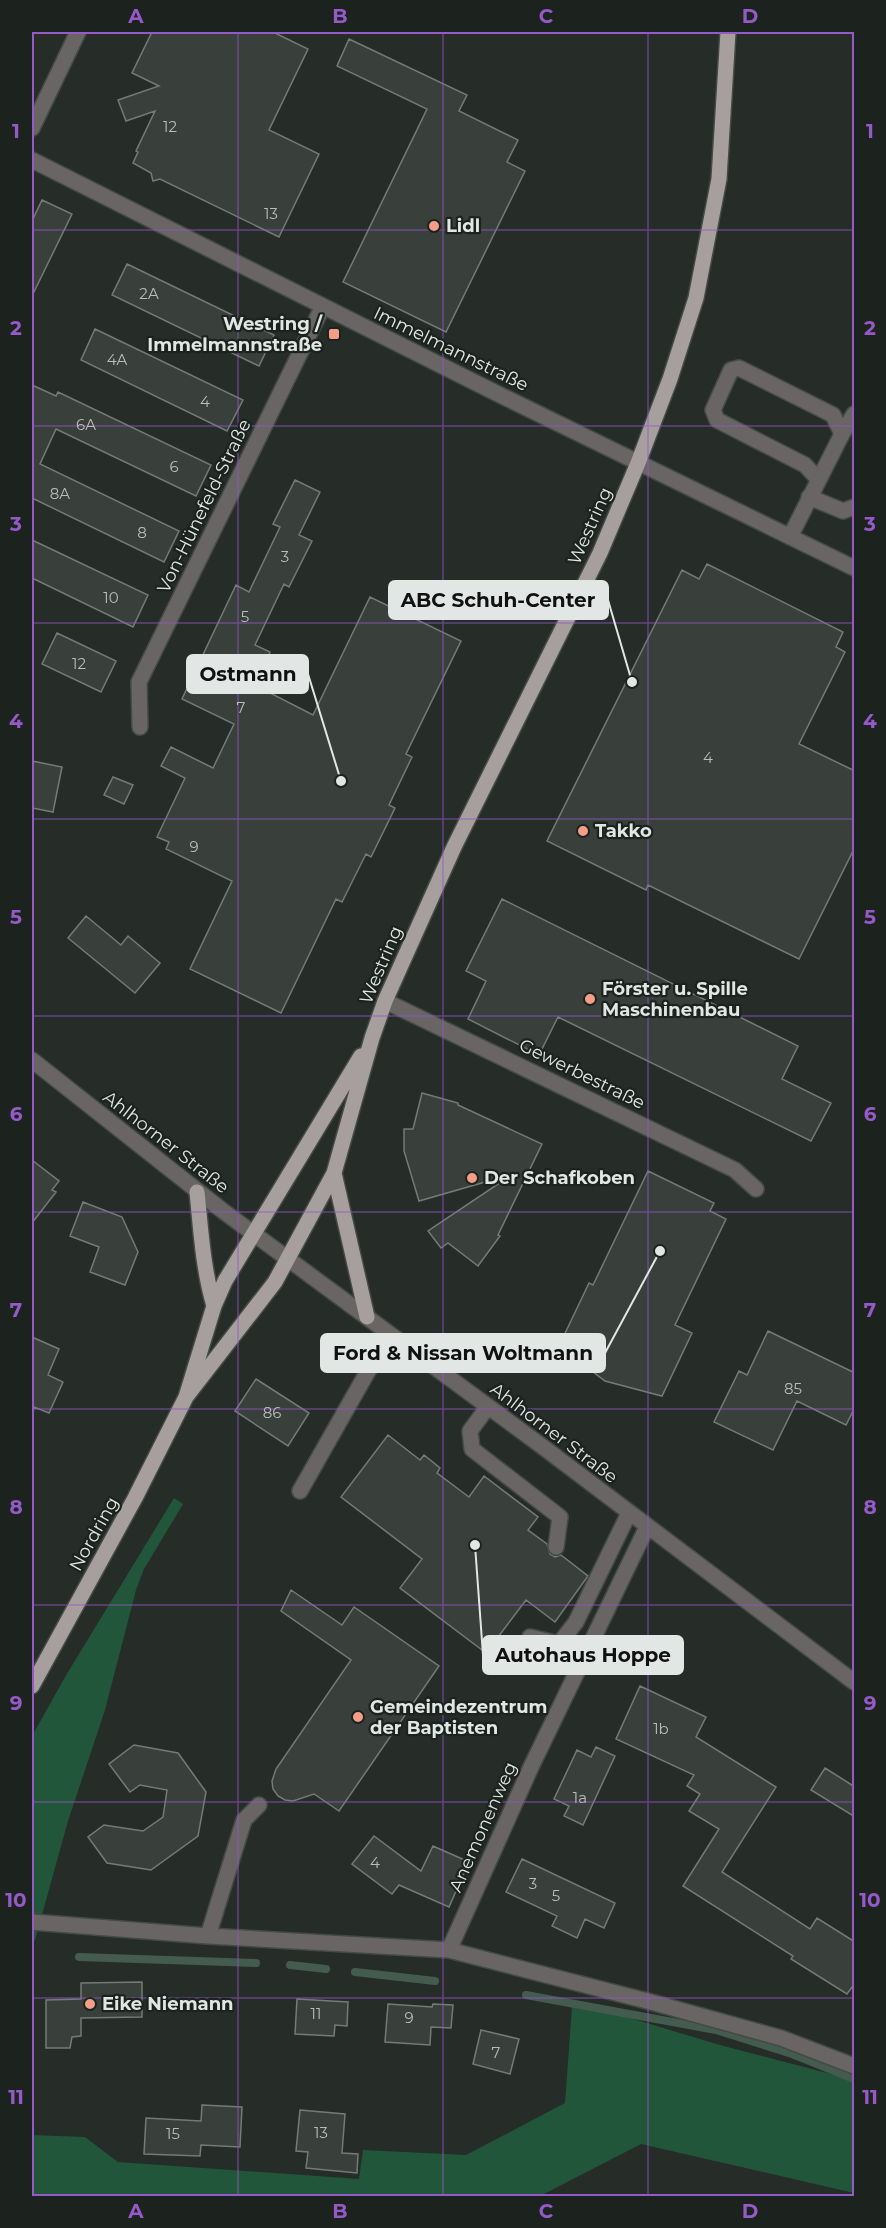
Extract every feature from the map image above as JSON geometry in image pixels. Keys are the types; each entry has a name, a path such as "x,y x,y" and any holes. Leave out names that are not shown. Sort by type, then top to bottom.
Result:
{"main road":[{"name":"Westring","path":"287,1259 334,1173 372,1038 385,1001 454,847 600,553 670,379 696,298 719,179 728,32"},
{"name":"Westring","path":"255,1235 372,1038"},
{"path":"334,1173 367,1317"},
{"path":"197,1192 203,1255 214,1306"},
{"name":"Nordring","path":"32,1686 135,1498 186,1397 214,1306 225,1281 255,1235"},
{"name":"Nordring","path":"186,1397 275,1282 287,1259"}],"street":[{"path":"32,128 78,32"},
{"name":"Immelmannstraße","path":"32,160 638,463 855,568"},
{"name":"Von-Hünefeld-Straße","path":"140,727 139,682 323,306"},
{"path":"818,479 805,465 717,420 713,410 731,370 739,368 833,415 842,434"},
{"path":"790,537 818,479 855,414"},
{"path":"809,497 843,511 855,507"},
{"name":"Gewerbestraße","path":"385,1001 735,1170 756,1189"},
{"name":"Ahlhorner Straße","path":"32,1060 197,1192 855,1682"},
{"path":"300,1491 389,1334"},
{"path":"487,1408 470,1431 472,1449 560,1517 556,1547"},
{"path":"530,1637 559,1644 576,1622 629,1513"},
{"name":"Anemonenweg","path":"448,1950 531,1767 647,1527"},
{"path":"208,1936 244,1820 259,1805"},
{"path":"32,1922 208,1936 448,1950 770,2035 855,2066"}],"green space":[{"path":"174,1498 183,1504 144,1569 136,1590 105,1710 68,1821 35,1940 32,1942 32,1736 65,1677"},
{"path":"587,2005 720,2045 854,2080 854,2193 641,2144 540,2196 32,2196 32,2135 85,2137 118,2162 359,2179 363,2150 466,2155 565,2103 572,2007"}],"building":[{"path":"152,32 273,32 308,49 269,130 319,154 279,237 160,179 153,181 151,173 133,163 138,152 136,151 155,111 126,121 118,100 159,86 132,73"},
{"name":"Lidl","path":"349,39 467,95 459,111 518,140 507,162 525,171 446,332 343,282 427,109 337,66"},
{"path":"42,200 72,214 32,296 32,221"},
{"path":"127,264 274,335 259,366 112,295"},
{"path":"95,329 243,400 227,431 81,360"},
{"path":"32,385 56,396 58,392 211,465 196,496 56,429 40,464 179,531 164,562 32,498"},
{"path":"295,480 320,492 299,535 312,541 289,587 284,584 255,645 270,652 256,682 272,689 270,693 313,715 370,597 461,641 406,754 412,757 389,805 395,808 371,857 366,854 342,902 336,899 281,1013 190,969 232,881 166,849 169,842 157,837 185,778 161,766 171,747 213,768 234,724 182,699 236,585 249,592 280,527 273,524"},
{"path":"32,540 148,595 133,627 32,578"},
{"path":"707,564 843,632 836,647 845,652 799,744 855,771 855,847 799,959 648,885 646,890 547,841 682,570 699,579"},
{"path":"57,633 116,661 101,692 42,664"},
{"path":"32,761 62,767 53,812 32,808"},
{"path":"113,777 133,785 124,804 104,795"},
{"name":"Förster u. Spille Maschinenbau","path":"502,899 798,1046 782,1079 831,1103 811,1141 558,1017 539,1055 468,1019 486,981 466,971"},
{"path":"86,916 121,945 128,936 160,963 135,993 68,938"},
{"name":"Der Schafkoben","path":"422,1093 458,1103 542,1144 498,1235 500,1236 478,1266 448,1243 441,1248 428,1231 513,1174 419,1201 404,1151 404,1129 413,1129"},
{"path":"32,1160 59,1181 52,1190 56,1192 32,1223"},
{"path":"648,1171 714,1203 710,1211 726,1219 675,1325 692,1333 662,1396 605,1381 559,1346 589,1283 593,1285"},
{"path":"83,1202 122,1217 138,1252 125,1285 90,1272 99,1247 70,1236"},
{"path":"768,1331 855,1373 855,1407 846,1425 797,1401 773,1450 714,1422 739,1371 747,1375"},
{"path":"32,1337 59,1349 48,1375 63,1382 49,1413 34,1407 32,1414"},
{"path":"256,1379 309,1413 288,1446 235,1411"},
{"path":"388,1435 420,1460 424,1455 440,1468 437,1473 469,1497 484,1476 538,1517 528,1530 547,1544 550,1554 555,1557 561,1555 588,1576 555,1622 526,1600 486,1653 400,1588 422,1559 341,1497"},
{"name":"Gemeindezentrum der Baptisten","path":"291,1590 342,1625 354,1607 439,1666 339,1811 314,1794 293,1801 278,1796 273,1789 272,1781 276,1769 351,1660 281,1611"},
{"path":"640,1686 706,1717 696,1737 776,1787 722,1872 810,1929 817,1918 855,1942 855,1983 847,1994 791,1959 793,1956 683,1886 719,1829 689,1811 700,1794 687,1786 694,1775 616,1739"},
{"path":"134,1745 178,1753 206,1792 198,1836 151,1870 107,1863 88,1837 104,1825 143,1831 163,1817 167,1790 140,1785 130,1792 109,1764"},
{"path":"596,1747 615,1756 583,1825 564,1816 569,1806 554,1799 577,1750 591,1757"},
{"path":"825,1768 855,1787 855,1817 811,1790"},
{"path":"374,1836 421,1871 433,1846 469,1862 449,1907 399,1885 392,1894 352,1864"},
{"path":"522,1859 615,1903 604,1928 585,1919 577,1938 552,1926 557,1916 506,1892"},
{"path":"142,1982 142,2017 81,2018 81,2036 72,2037 70,2048 46,2048 46,2000 81,1999 81,1983"},
{"path":"297,1999 348,2002 347,2026 335,2025 334,2036 295,2034"},
{"path":"388,2004 432,2007 433,2004 453,2005 451,2028 431,2027 430,2045 385,2042"},
{"path":"481,2030 519,2039 510,2074 473,2064"},
{"path":"202,2105 242,2107 240,2147 201,2145 200,2156 144,2154 146,2118 201,2121"},
{"path":"300,2110 345,2114 342,2153 358,2154 357,2173 306,2168 308,2152 296,2151"}],"waterway":[{"path":"79,1957 256,1963"},
{"path":"290,1965 326,1969"},
{"path":"355,1972 435,1981"},
{"path":"526,1995 716,2030 792,2054 854,2079"}],"place":[{"name":"Lidl","path":"434,226"},
{"name":"Westring / Immelmannstraße","path":"334,334"},
{"name":"ABC Schuh-Center","path":"632,682"},
{"name":"Ostmann","path":"341,781"},
{"name":"Takko","path":"583,831"},
{"name":"Förster u. Spille Maschinenbau","path":"590,999"},
{"name":"Der Schafkoben","path":"472,1178"},
{"name":"Ford & Nissan Woltmann","path":"660,1251"},
{"name":"Autohaus Hoppe","path":"475,1545"},
{"name":"Gemeindezentrum der Baptisten","path":"358,1717"},
{"name":"Eike Niemann","path":"90,2004"}]}
